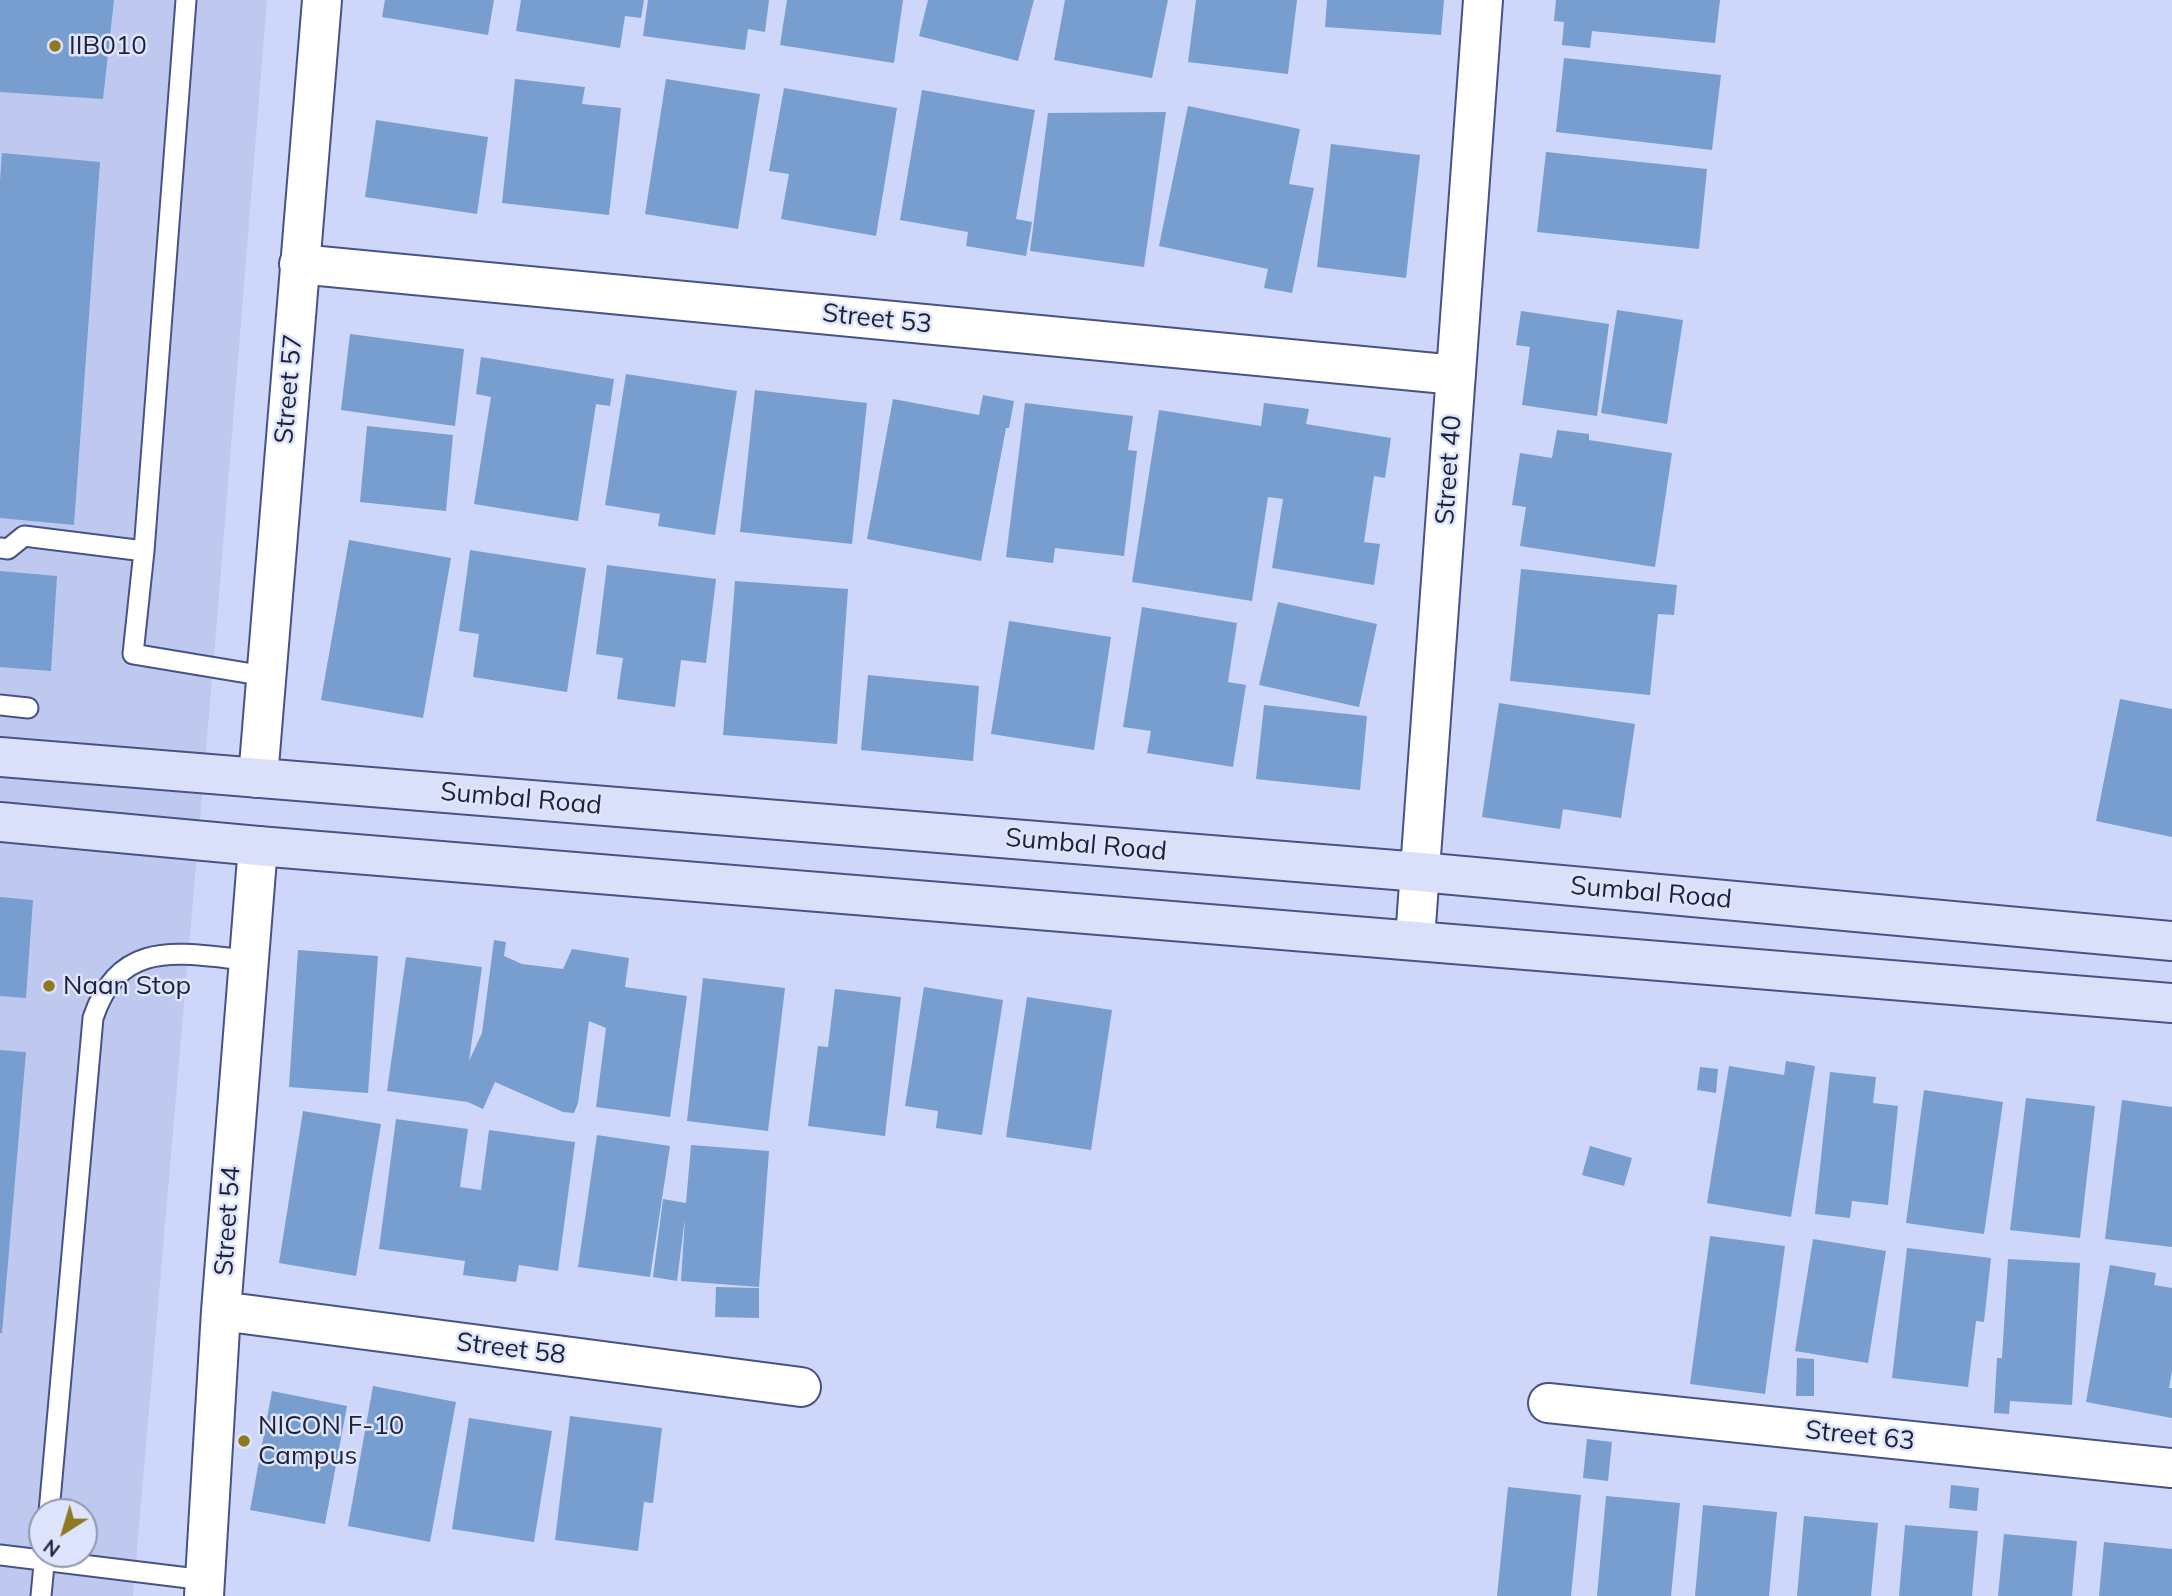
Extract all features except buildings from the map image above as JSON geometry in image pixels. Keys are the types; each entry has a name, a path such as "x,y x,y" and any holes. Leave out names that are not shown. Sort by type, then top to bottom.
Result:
{"street":[{"name":"Street 57","path":"258,778 321,0"},
{"name":"Street 40","path":"1415,939 1483,0"},
{"name":"Street 53","path":"299,264 1456,375"},
{"name":"Sumbal Road","path":"0,757 1420,872 2172,941"},
{"path":"0,822 258,846 2172,1003"},
{"name":"Street 54","path":"205,1588 221,1311 258,846"},
{"name":"Street 58","path":"221,1311 801,1387"},
{"name":"Street 63","path":"1548,1403 2172,1468"}],"lane":[{"path":"186,0 134,654 265,676"},
{"path":"0,548 8,549 24,536 144,551"},
{"path":"0,705 28,708"},
{"path":"50,1498 93,1018 109,983 137,961 168,953 248,960"},
{"path":"0,1555 28,1556"},
{"path":"98,1567 205,1588"},
{"path":"41,1596 44,1568"}],"shaded area":[{"path":"0,0 267,0 215,645 133,1596 0,1596"}],"place":[{"name":"IIB010","path":"55,46"},
{"name":"Naan Stop","path":"49,986"},
{"name":"NICON F-10 Campus","path":"244,1441"}]}
